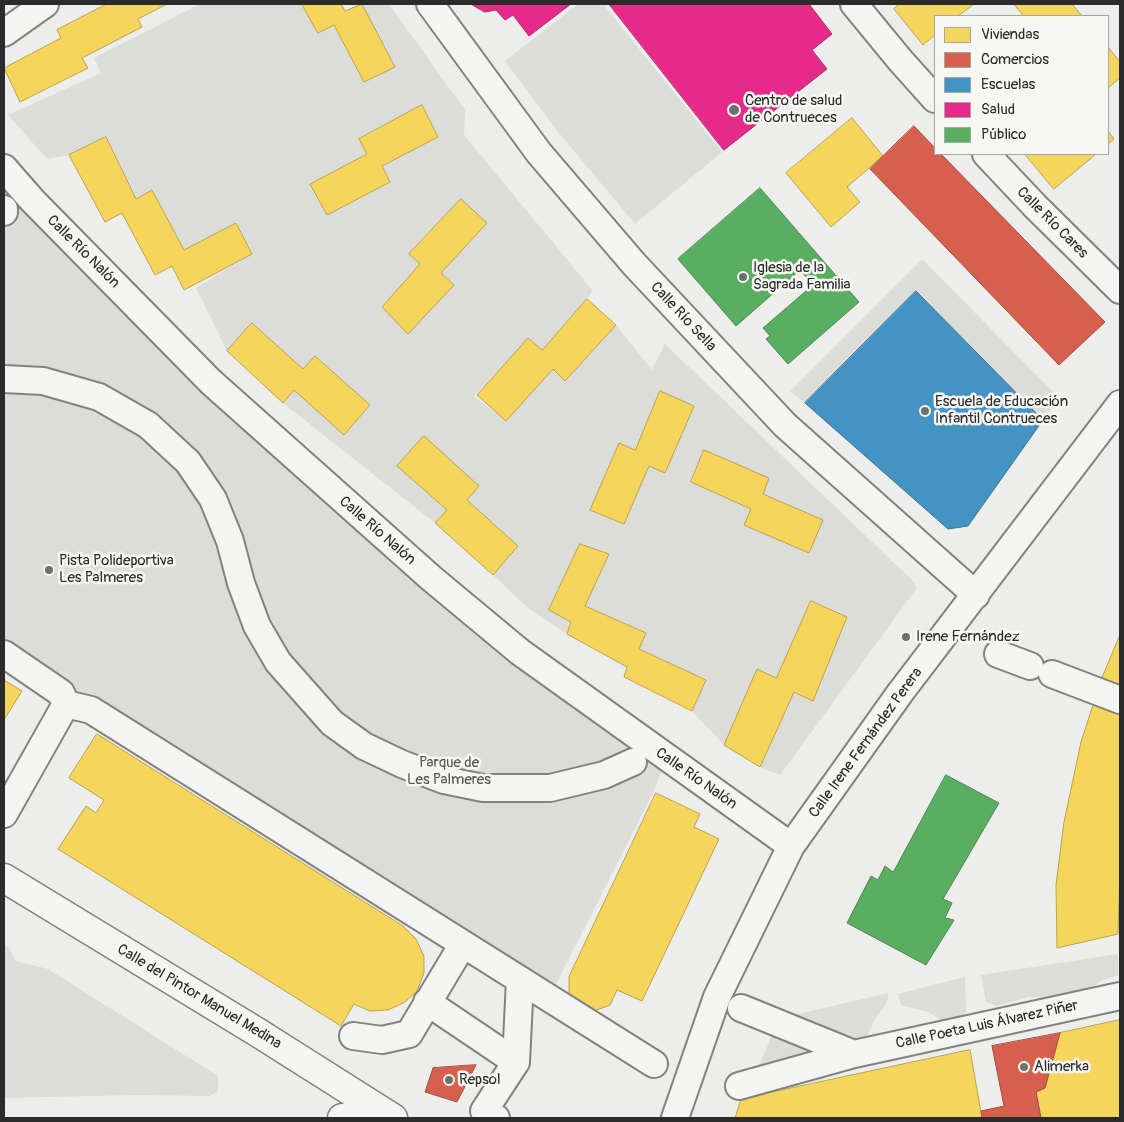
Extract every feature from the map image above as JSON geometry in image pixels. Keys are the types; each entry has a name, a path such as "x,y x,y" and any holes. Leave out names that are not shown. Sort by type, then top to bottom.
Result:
{"main road":[{"name":"Calle del Pintor Manuel Medina","path":"4,878 257,1032 388,1115"},
{"path":"342,1118 388,1115"}],"street":[{"path":"4,33 45,4"},
{"name":"Calle Río Sella","path":"430,4 539,153 634,264 785,425 976,595"},
{"path":"854,4 934,98"},
{"name":"Calle Río Cares","path":"987,155 1035,206 1120,290"},
{"name":"Calle Río Nalón","path":"4,168 32,200 211,382 431,578 520,652 666,759 791,846"},
{"path":"4,379 43,381 98,397 148,425 188,462 213,499 230,541 241,584 257,626 278,662 332,723 364,746 402,764 444,780 483,788 550,788 604,775 633,762"},
{"name":"Calle Irene Fernández Perera","path":"675,1118 717,997 791,846 900,693 1120,404"},
{"path":"4,654 62,693 66,704 4,814"},
{"path":"998,654 1120,700"},
{"path":"66,704 91,710 654,1064"},
{"path":"352,1036 382,1040 409,1034 462,944"},
{"path":"496,1118 484,1111 516,1062 520,980"},
{"name":"Calle Poeta Luis Álvarez Piñer","path":"739,1086 854,1054 1120,996"},
{"path":"427,1002 516,1062"},
{"path":"741,1008 854,1054"}],"green space":[{"path":"200,4 302,4 318,33 334,25 364,82 395,66 362,4 389,4 465,110 464,135 593,291 542,350 528,339 474,396 506,421 553,369 565,381 616,325 652,370 665,344 915,583 916,589 780,775 760,767 794,692 813,700 846,617 811,601 776,678 757,670 724,745 692,711 706,680 639,649 646,633 585,606 608,554 580,544 549,609 571,622 567,634 528,608 493,575 518,546 467,500 479,486 398,466 447,510 435,523 283,403 294,390 344,435 370,406 315,356 303,369 252,323 227,351 196,288 252,254 236,223 184,250 153,191 136,199 106,137 69,155 47,159 8,115 101,73 94,58","holes":["422,105 438,137 382,166 390,182 327,215 311,184 367,154 359,138","461,199 487,223 441,273 454,285 408,334 382,307 420,264 409,253","660,391 694,406 665,473 649,466 623,524 590,510 619,443 635,450","704,450 769,478 763,494 823,520 809,553 744,525 751,509 691,482"]},
{"path":"578,4 603,4 722,152 635,224 558,132 505,61"},
{"name":"Parque de Les Palmeres","path":"4,168 211,382 666,759 653,793 549,998 4,654"},
{"path":"922,259 1059,398 1043,420 916,291 805,403 790,391"},
{"path":"4,945 10,949 15,961 48,969 218,1076 218,1091 210,1096 136,1095 4,1098"},
{"path":"1118,954 1118,975 1101,981 1083,994 1062,998 1028,997 997,1006 986,1002 981,975"},
{"path":"965,977 966,1010 962,1021 952,1026 928,1012 901,1005 898,994"},
{"path":"888,993 886,1004 868,1033 860,1043 855,1045 786,1017"},
{"path":"775,1029 827,1050 757,1069"}],"building: Viviendas":[{"path":"107,4 167,4 138,19 142,27 82,58 88,68 20,102 4,68 61,38 57,30"},
{"path":"302,4 341,4 345,11 362,4 395,67 364,82 334,25 318,33"},
{"path":"900,4 974,4 959,15 934,15 934,36 923,45 894,9"},
{"path":"1014,4 1072,4 1081,15 1023,15"},
{"path":"1109,48 1120,62 1120,78 1109,87"},
{"path":"422,105 438,137 382,166 390,182 327,215 310,184 367,154 359,139"},
{"path":"852,118 883,156 847,187 860,202 831,227 786,173"},
{"path":"1109,132 1114,139 1109,143"},
{"path":"106,137 136,199 152,190 184,250 236,223 252,254 184,290 172,266 155,275 122,213 105,222 69,155"},
{"path":"1026,155 1095,155 1054,189"},
{"path":"461,199 487,223 441,273 454,285 408,334 382,307 420,264 409,254"},
{"path":"587,299 616,325 565,381 553,369 506,421 477,395 528,338 542,350"},
{"path":"252,323 303,369 315,356 370,405 344,435 294,390 283,403 227,351"},
{"path":"660,391 694,406 665,473 649,466 624,524 590,510 619,443 635,450"},
{"path":"424,436 479,486 467,500 518,546 493,575 435,523 447,510 397,466"},
{"path":"704,450 769,478 763,494 823,520 809,553 744,525 751,509 691,482"},
{"path":"580,544 609,554 585,606 646,633 639,649 706,680 692,711 624,677 627,667 567,634 571,622 549,610"},
{"path":"811,601 847,617 813,701 794,692 760,767 724,745 757,669 776,678"},
{"path":"1120,635 1120,871 1118,934 1057,948 1056,885 1064,822 1081,742 1101,680"},
{"path":"4,680 22,691 4,720"},
{"path":"97,734 403,926 416,939 424,956 424,973 417,991 405,1002 388,1010 370,1011 354,1004 341,1026 58,849 86,806 96,813 104,800 69,778"},
{"path":"656,793 700,814 694,827 719,839 642,1001 617,990 610,1005 594,1011 579,1008 569,994 569,977"},
{"path":"1120,1020 1120,1118 1041,1118 1036,1092 1045,1088 1060,1033"},
{"path":"970,1050 982,1118 735,1118 741,1099"}],"building: Comercios":[{"path":"914,126 934,147 934,155 942,155 1105,322 1059,365 870,169"},
{"name":"Alimerka","path":"1060,1033 1045,1088 1036,1092 1041,1118 982,1118 981,1111 1004,1106 992,1046"},
{"name":"Repsol","path":"476,1065 457,1102 425,1092 433,1068"}],"building: Escuelas":[{"name":"Escuela de Educación Infantil Contrueces","path":"916,291 1043,420 968,526 948,529 805,403"}],"building: Salud":[{"path":"471,4 571,4 529,36 513,15 505,20 496,10 485,12"},
{"name":"Centro de salud de Contrueces","path":"609,4 809,4 832,34 812,50 827,69 724,150"}],"building: Público":[{"name":"Iglesia de la Sagrada Familia","path":"760,188 859,302 788,364 766,339 770,336 763,328 813,285 800,270 736,326 678,259"},
{"path":"946,775 999,803 943,899 952,903 945,918 954,920 926,965 847,923 871,876 878,880 885,866 893,872"}],"place":[{"name":"Centro de salud de Contrueces","path":"734,110"},
{"name":"Iglesia de la Sagrada Familia","path":"743,277"},
{"name":"Escuela de Educación Infantil Contrueces","path":"925,411"},
{"name":"Pista Polideportiva Les Palmeres","path":"49,570"},
{"name":"Irene Fernández","path":"906,637"},
{"name":"Alimerka","path":"1024,1067"},
{"name":"Repsol","path":"449,1080"}]}
